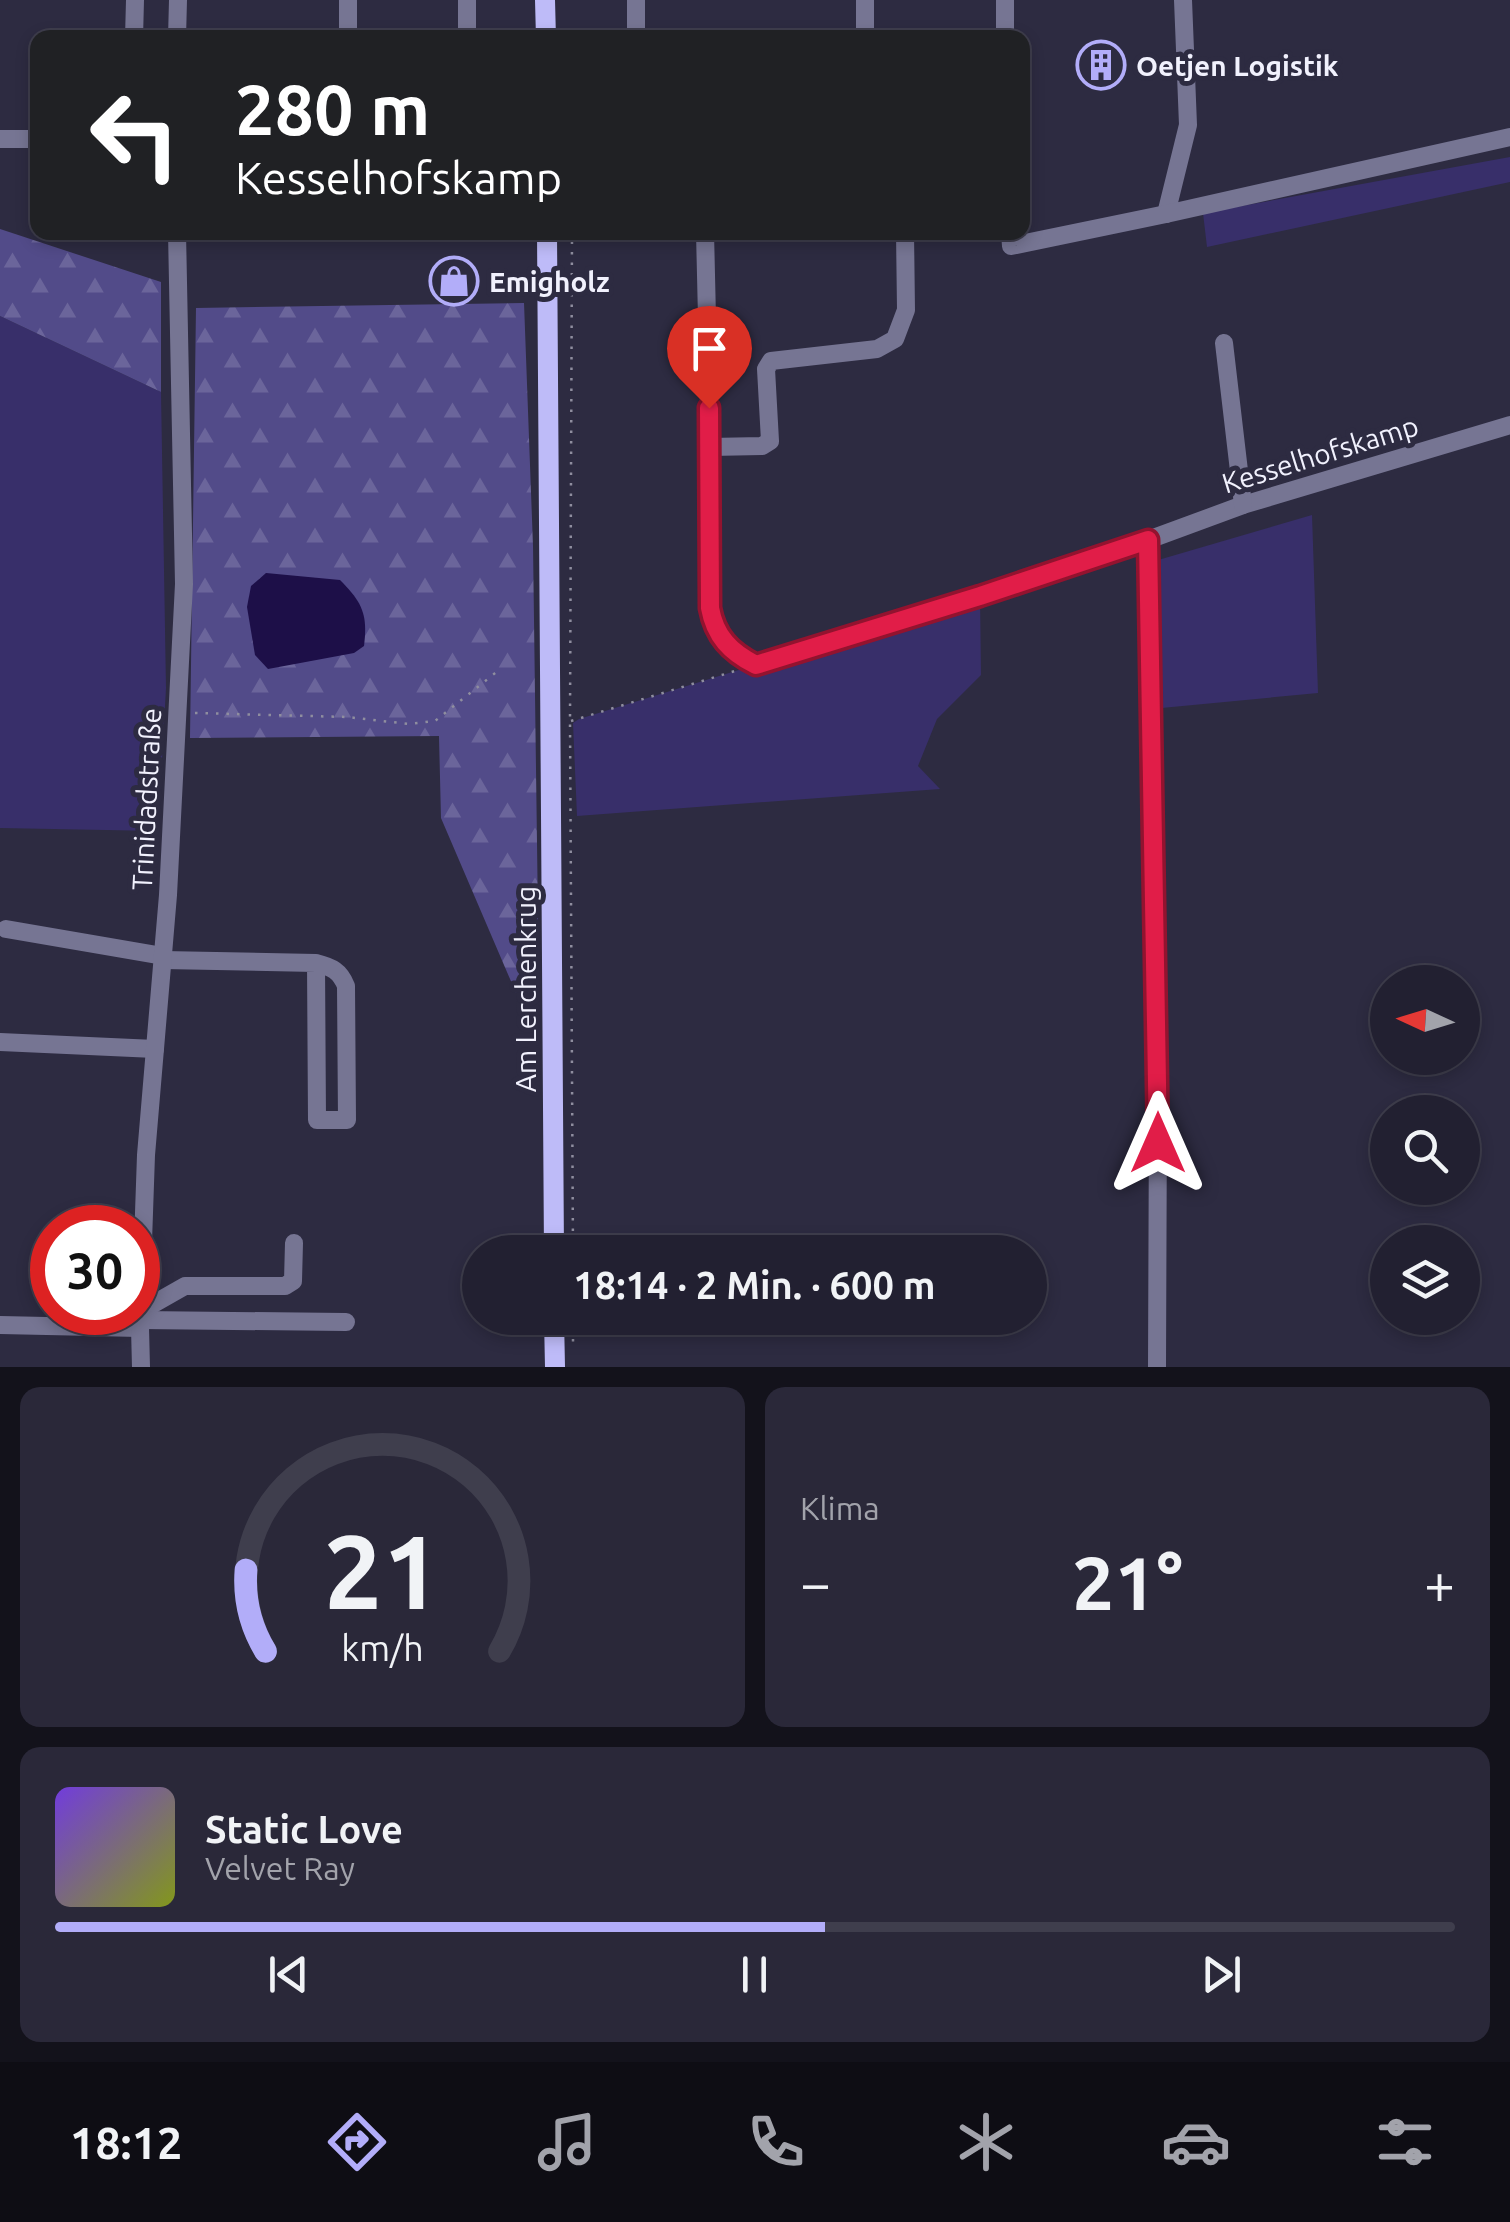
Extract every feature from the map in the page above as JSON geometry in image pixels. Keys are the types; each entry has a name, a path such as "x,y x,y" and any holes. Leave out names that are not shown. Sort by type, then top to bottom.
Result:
{"main road":[{"path":"545,0 546,30"},
{"name":"Am Lerchenkrug","path":"551,240 560,724 554,1235"},
{"path":"554,1335 555,1367"}],"street":[{"path":"134,30 135,0"},
{"path":"177,30 178,0"},
{"path":"348,0 348,30"},
{"path":"467,0 467,30"},
{"path":"636,0 636,30"},
{"path":"865,0 865,30"},
{"path":"1005,0 1005,30"},
{"path":"1166,214 1188,125 1183,0"},
{"path":"1011,240 1011,246 1510,137"},
{"path":"0,139 30,139"},
{"name":"Trinidadstraße","path":"144,1205 184,584 177,240"},
{"path":"705,240 710,608 717,633 749,662"},
{"path":"710,447 762,446 770,441 766,369 771,361 876,349 895,338 906,310 906,240"},
{"path":"1224,343 1243,505"},
{"name":"Kesselhofskamp","path":"749,662 980,596 1243,505 1510,425"},
{"path":"1148,540 1158,1106 1157,1367"},
{"path":"6,930 163,958 316,964 330,967 340,974 346,986 347,1120 317,1120 316,964"},
{"path":"0,1042 155,1049"},
{"path":"160,1305 184,1286 285,1286 293,1282 294,1243"},
{"path":"160,1320 346,1322"},
{"path":"0,1325 30,1324"},
{"name":"Trinidadstraße","path":"140,1335 141,1367"}],"path":[{"path":"572,240 560,724 573,1235"},
{"path":"560,724 749,662"},
{"path":"178,712 347,717 409,724 435,722 499,670"},
{"path":"573,1335 573,1350"}],"shaded area":[{"path":"1510,157 1510,182 1207,247 1203,213"},
{"path":"0,316 161,392 166,688 158,831 0,828"},
{"path":"1312,515 1318,693 1151,709 1148,563"},
{"path":"266,573 340,580 362,609 364,646 354,653 268,669 255,655 247,607 251,586"},
{"path":"980,596 981,675 937,719 918,766 940,789 577,816 573,723 579,719"}],"green space":[{"path":"0,229 161,282 161,392 0,316"},
{"path":"524,303 533,546 539,992 516,993 441,818 439,736 190,738 196,308"}],"place":[{"name":"Oetjen Logistik","path":"1101,65"},
{"name":"Emigholz","path":"454,281"}],"route":[{"path":"709,408 710,608 717,633 742,658 756,665 1148,540 1158,1143"}]}
